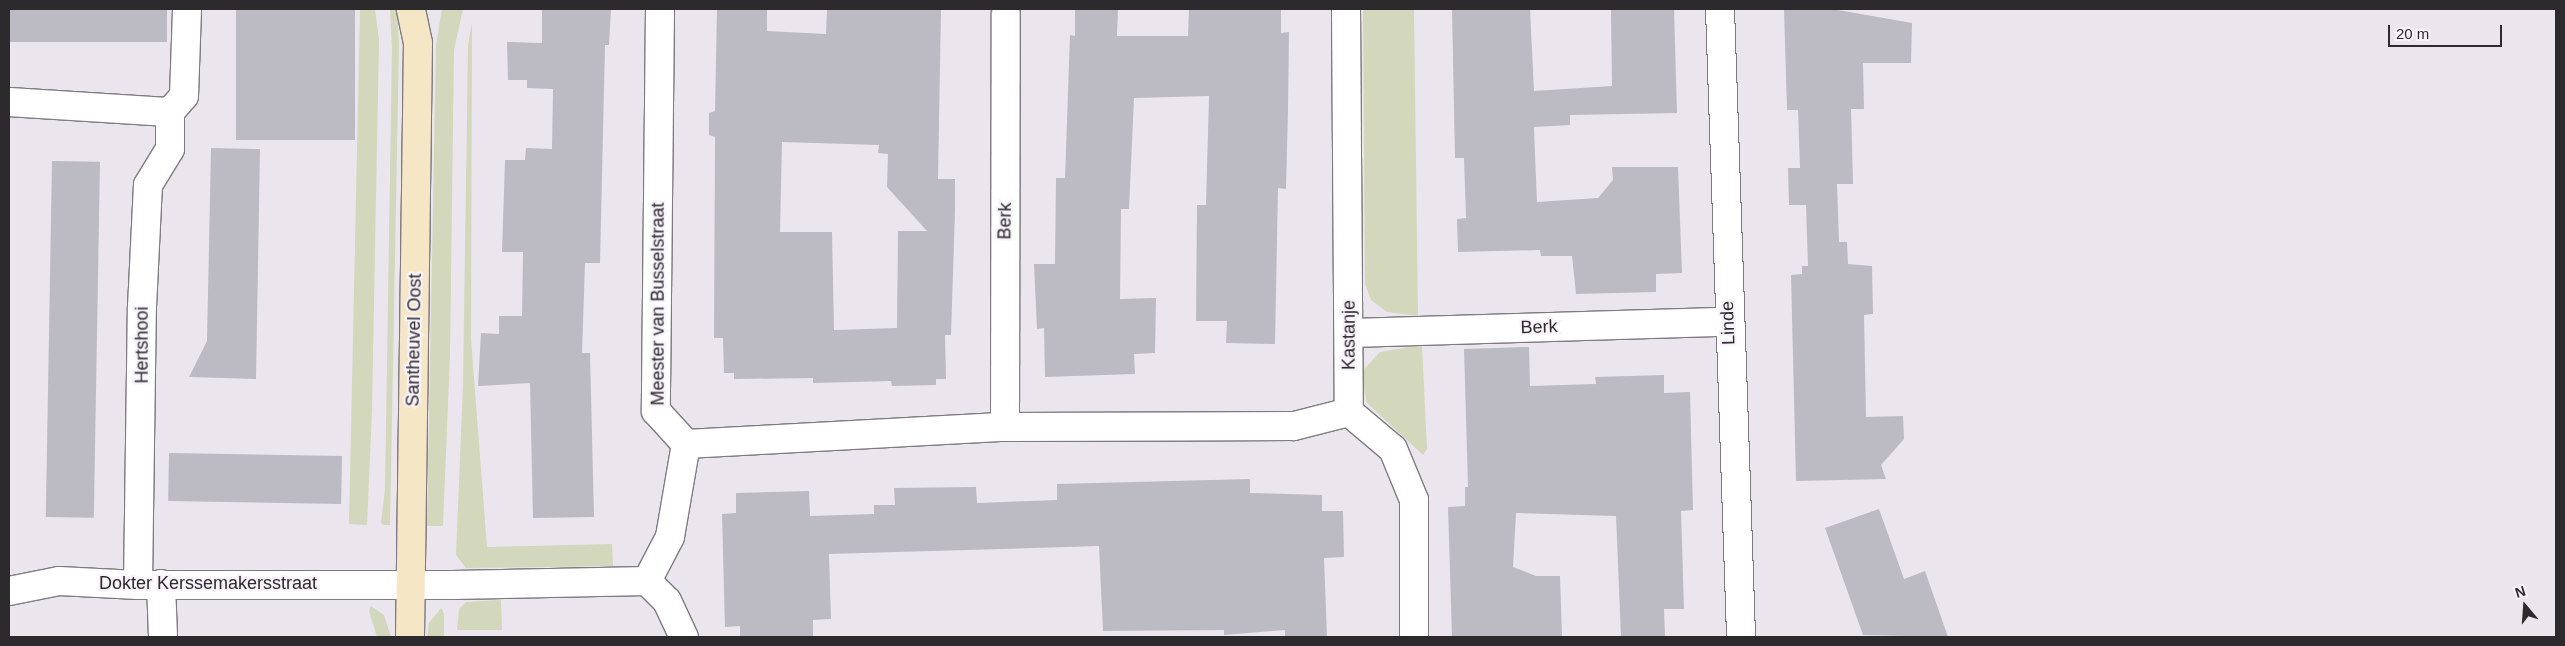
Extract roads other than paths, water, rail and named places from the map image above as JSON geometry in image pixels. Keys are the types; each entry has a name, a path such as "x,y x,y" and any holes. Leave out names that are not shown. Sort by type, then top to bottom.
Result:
{"street":[{"path":"9,102 170,112 184,96 187,9"},
{"name":"Santheuvel Oost","path":"410,9 418,43"},
{"name":"Santheuvel Oost","path":"410,637 409,583 418,43 427,9"},
{"name":"Meester van Busselstraat","path":"660,9 656,412 686,444"},
{"name":"Kastanje","path":"1346,9 1349,412"},
{"name":"Linde","path":"1720,9 1728,322 1742,637"},
{"name":"Berk","path":"1005,427 1006,14"},
{"name":"Hertshooi","path":"163,637 150,585 142,307 148,185 170,149 170,112"},
{"name":"Berk","path":"1349,333 1728,322"},
{"path":"647,581 670,537 686,444 1005,427 1294,426 1349,412 1393,449 1414,500 1414,637"},
{"path":"409,583 453,585 647,581 667,601 684,637"},
{"name":"Dokter Kerssemakersstraat","path":"9,591 59,582 150,585 409,583"}]}
